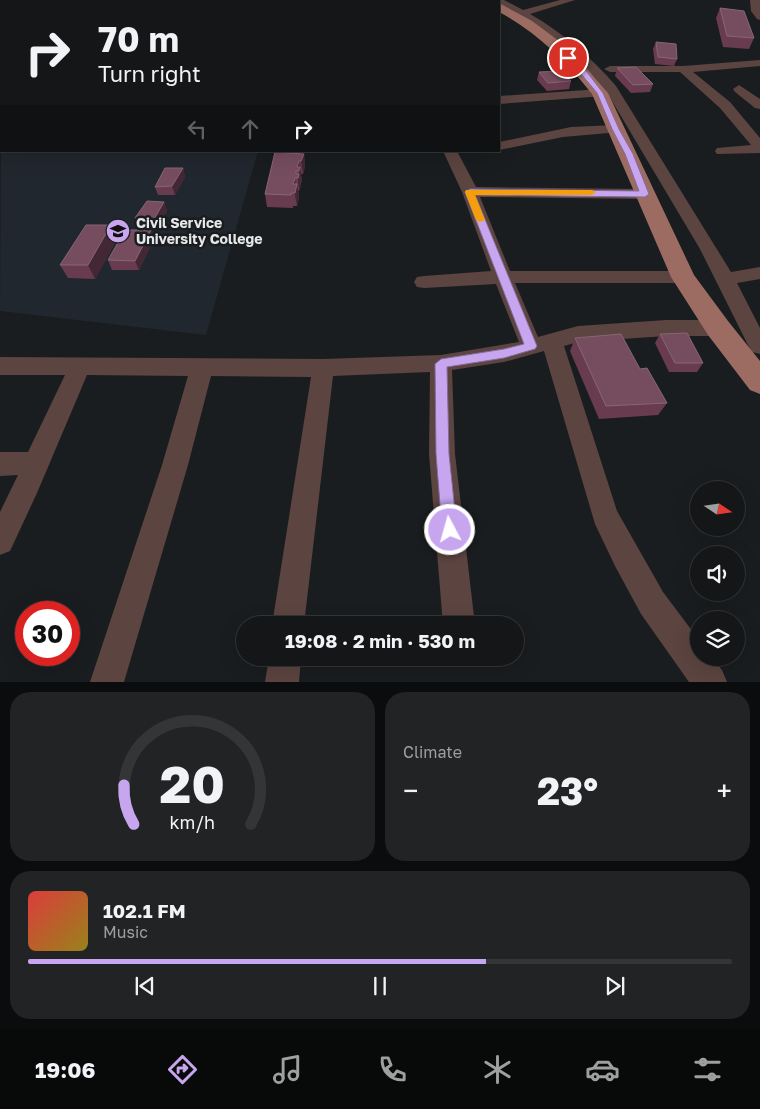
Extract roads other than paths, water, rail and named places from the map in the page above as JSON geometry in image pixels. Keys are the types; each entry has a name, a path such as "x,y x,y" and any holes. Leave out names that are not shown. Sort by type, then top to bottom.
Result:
{"main road":[{"path":"500,7 548,38 600,93 683,277 718,328 760,382"}],"street":[{"path":"523,12 570,0"},
{"path":"755,0 756,11 760,17"},
{"path":"500,5 523,12 572,47 597,70 624,106 638,135 726,279 746,324 760,346"},
{"path":"597,70 683,69 760,63"},
{"path":"683,69 725,105 760,148"},
{"path":"739,89 760,105"},
{"path":"500,100 600,93"},
{"path":"735,119 760,116"},
{"path":"500,146 556,134 593,129 615,129"},
{"path":"722,152 760,148"},
{"path":"453,152 503,277 542,344 605,515 625,556 652,603 710,682"},
{"path":"470,192 645,194"},
{"path":"726,279 760,273"},
{"path":"424,282 503,277 683,277"},
{"path":"0,366 79,368 202,366 323,368 441,364 504,354 578,334 666,328 718,328"},
{"path":"441,364 442,454 458,616"},
{"path":"107,682 175,465 202,366"},
{"path":"0,540 24,493 79,368"},
{"path":"289,616 323,368"},
{"path":"0,464 36,463"},
{"path":"282,682 283,666"}],"place":[{"name":"Civil Service University College","path":"118,231"}]}
